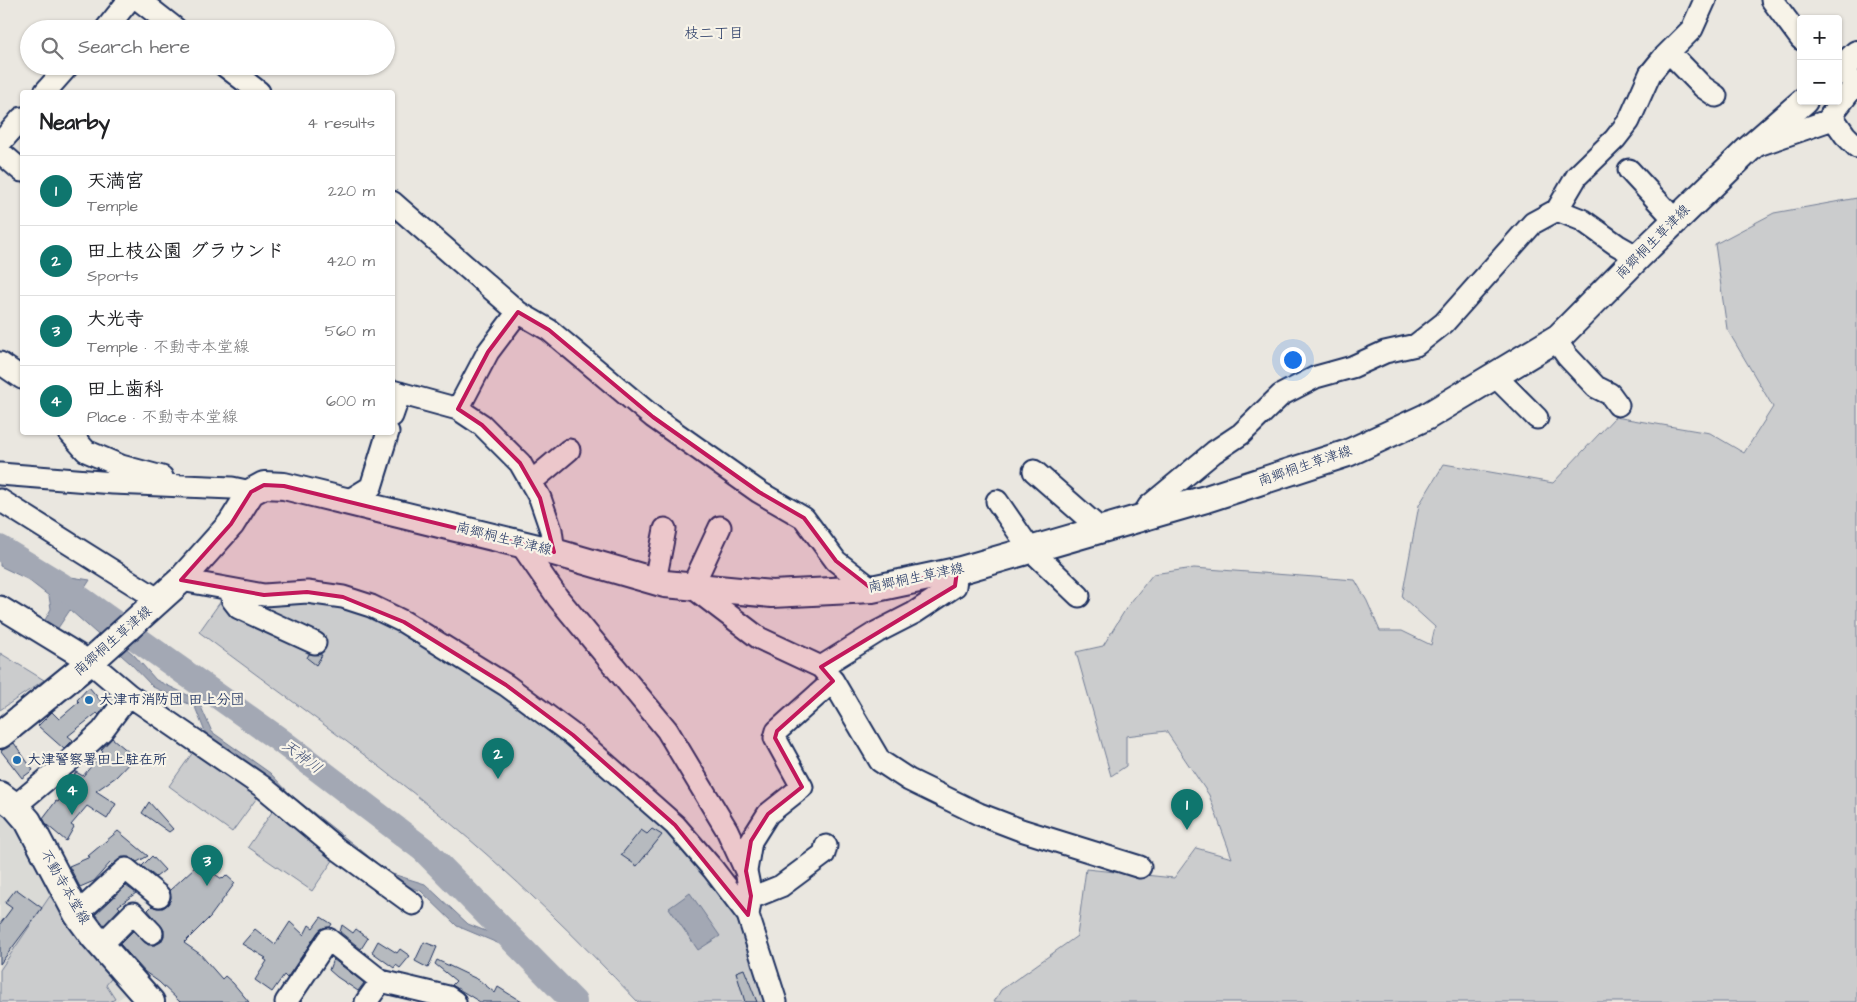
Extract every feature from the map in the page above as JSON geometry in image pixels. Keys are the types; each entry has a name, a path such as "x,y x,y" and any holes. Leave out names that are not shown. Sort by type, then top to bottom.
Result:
{"main road":[{"path":"1842,68 1857,54"},
{"name":"南郷桐生草津線","path":"0,735 90,662 181,580 231,524 252,492 264,485 284,486 520,543 666,584 772,594 872,589 957,571 1206,499 1348,453 1426,417 1555,339 1749,148 1799,105"},
{"name":"不動寺本堂線","path":"8,801 28,821 77,914 101,945 151,1002"}],"street":[{"path":"113,20 128,0"},
{"path":"139,0 165,20"},
{"path":"1142,517 1149,506 1214,452 1241,434 1281,396 1316,376 1352,368 1385,352 1416,345 1444,323 1534,224 1557,210 1577,176 1615,139 1629,121 1650,74 1692,29 1705,0"},
{"path":"1772,0 1797,34"},
{"path":"1669,52 1699,83 1716,96"},
{"path":"1749,148 1827,121 1857,81 1842,74"},
{"path":"47,90 60,75"},
{"path":"237,75 256,90"},
{"path":"1832,115 1845,135 1857,147"},
{"path":"0,143 20,120"},
{"path":"0,152 20,169"},
{"path":"1629,170 1676,220"},
{"path":"395,205 518,312 548,330 653,416 760,492 804,518 836,561 872,589"},
{"path":"1557,210 1582,220 1617,246 1638,257"},
{"path":"458,409 488,352 518,312"},
{"path":"1555,339 1567,356 1596,387 1610,394 1618,404"},
{"path":"0,363 20,377"},
{"path":"1495,376 1537,418"},
{"path":"396,392 458,409 482,425 520,463 543,506 551,530 554,552"},
{"path":"72,435 86,451 121,466 168,479 252,492"},
{"path":"348,501 371,487 387,435"},
{"path":"531,482 569,450"},
{"path":"1034,471 1100,529"},
{"path":"0,474 122,484 219,488"},
{"path":"0,500 157,602"},
{"path":"997,501 1030,549 1079,596"},
{"path":"720,528 692,587 759,638 827,674 880,761 909,780 979,814 1012,827 1140,867"},
{"path":"655,581 665,529"},
{"path":"520,543 558,598 667,730 726,830 746,871"},
{"path":"776,1002 750,907 746,871 751,841 768,814 802,787 775,738 777,731 827,674 877,632 914,613 955,586 957,571"},
{"path":"181,580 264,595 307,592 343,597 372,606 404,622 497,680 573,735 675,825 713,869 750,907"},
{"path":"233,590 232,600 240,608 314,642"},
{"path":"0,607 90,662 129,695 263,787 336,848 413,904"},
{"path":"8,801 76,755 102,731 129,695"},
{"path":"750,907 824,854 826,846"},
{"path":"77,914 126,868 158,896"},
{"path":"101,945 132,913 152,933"},
{"path":"286,1002 328,939 380,981 448,997 454,1002"},
{"path":"366,1002 380,981"}],"highlighted area":[{"path":"518,312 549,330 653,417 759,492 804,518 836,561 872,589 957,571 955,586 821,667 833,681 777,731 775,738 802,787 768,814 751,841 746,871 751,896 748,915 675,825 573,735 506,685 404,622 343,597 307,592 264,595 181,580 231,524 251,492 264,485 284,486 554,552 540,498 520,463 482,425 458,409 488,352"}],"shaded area":[{"path":"1857,198 1857,1002 994,1002 1001,990 1077,936 1086,869 1174,878 1196,848 1232,858 1209,795 1166,731 1126,736 1126,766 1111,776 1076,652 1103,646 1127,607 1153,574 1194,568 1355,580 1367,601 1380,631 1402,631 1431,645 1435,627 1402,597 1419,505 1444,464 1553,483 1615,417 1710,433 1744,453 1773,407 1727,329 1715,244 1774,213"},
{"path":"0,554 21,570 60,591 71,577 90,580 75,603 134,655 156,680 198,700 212,732 270,773 291,795 389,873 425,884 468,924 520,945 543,962 583,1002 571,1002 514,950 457,926 421,891 396,882 229,753 205,732 195,707 153,687 130,663 70,610 52,637 45,620 51,609 49,596 27,579 0,566"},
{"path":"223,598 309,599 361,611 401,632 485,682 546,725 619,789 684,850 736,914 769,1002 638,1002 543,906 443,817 352,746 199,632"},
{"path":"0,653 44,680 0,710"},
{"path":"196,748 259,795 232,832 169,786"},
{"path":"274,809 338,853 312,891 248,847"},
{"path":"0,810 14,822 130,991 115,1002 0,1002"},
{"path":"690,893 720,936 698,950 669,908"},
{"path":"50,896 79,937 115,974 106,985 115,999 110,1002 0,1002 0,970"}],"building":[{"path":"309,654 322,655 316,665 307,658"},
{"path":"89,687 105,706 99,715 97,713 68,736 73,740 64,749 38,726 52,712 59,719 79,702 77,700"},
{"path":"112,738 135,757 116,777 96,791 116,804 107,819 87,806 71,825 74,827 66,841 47,825 43,818 56,801 58,802 76,772 83,776"},
{"name":"大津警察署田上駐在所","path":"14,743 33,770 22,778 1,751"},
{"path":"149,802 173,829 169,832 142,813"},
{"path":"652,829 662,835 637,866 621,855 641,830 647,834"},
{"path":"118,831 148,856 137,862 129,857 122,857 112,865 110,863 94,881 80,887 69,866 90,857 88,856"},
{"path":"152,856 165,870 156,877 142,866"},
{"path":"195,867 206,877 210,871 222,879 226,875 235,883 210,917 184,943 200,954 222,979 225,976 233,983 249,1002 180,1002 159,982 145,972 120,944 133,931 148,945 155,945 161,942 164,930 148,910 152,906 163,908 168,904 171,898 170,890"},
{"path":"126,886 136,893 118,906 120,908 104,925 96,914"},
{"path":"16,889 42,908 0,964 0,924 12,908 5,903"},
{"path":"321,917 332,924 330,927 323,928 318,932 287,978 284,975 272,992 255,980 267,961 264,959 266,958 242,944 255,929 275,945 290,922 304,935 309,925 313,928"},
{"path":"342,925 353,933 356,929 368,938 361,949 340,932"},
{"path":"378,941 397,953 400,949 410,956 400,968 396,965 394,968 372,952"},
{"path":"424,942 437,947 428,968 415,961"},
{"path":"333,959 364,983 358,991 329,970"},
{"path":"437,960 479,980 495,993 498,987 522,1002 480,1002 452,985 456,981 435,964"},
{"path":"744,969 757,1002 745,1002 736,972"}],"waterway":[{"name":"天神川","path":"0,548 61,585 277,738 424,850 574,1002"}],"place":[{"name":"大津市消防団 田上分団","path":"89,700"},
{"name":"大津警察署田上駐在所","path":"17,760"},
{"name":"田上枝公園 グラウンド","path":"498,779"},
{"name":"田上歯科","path":"72,815"},
{"name":"天満宮","path":"1187,830"},
{"name":"大光寺","path":"207,886"}],"district":[{"name":"枝二丁目","path":"714,33"}]}
